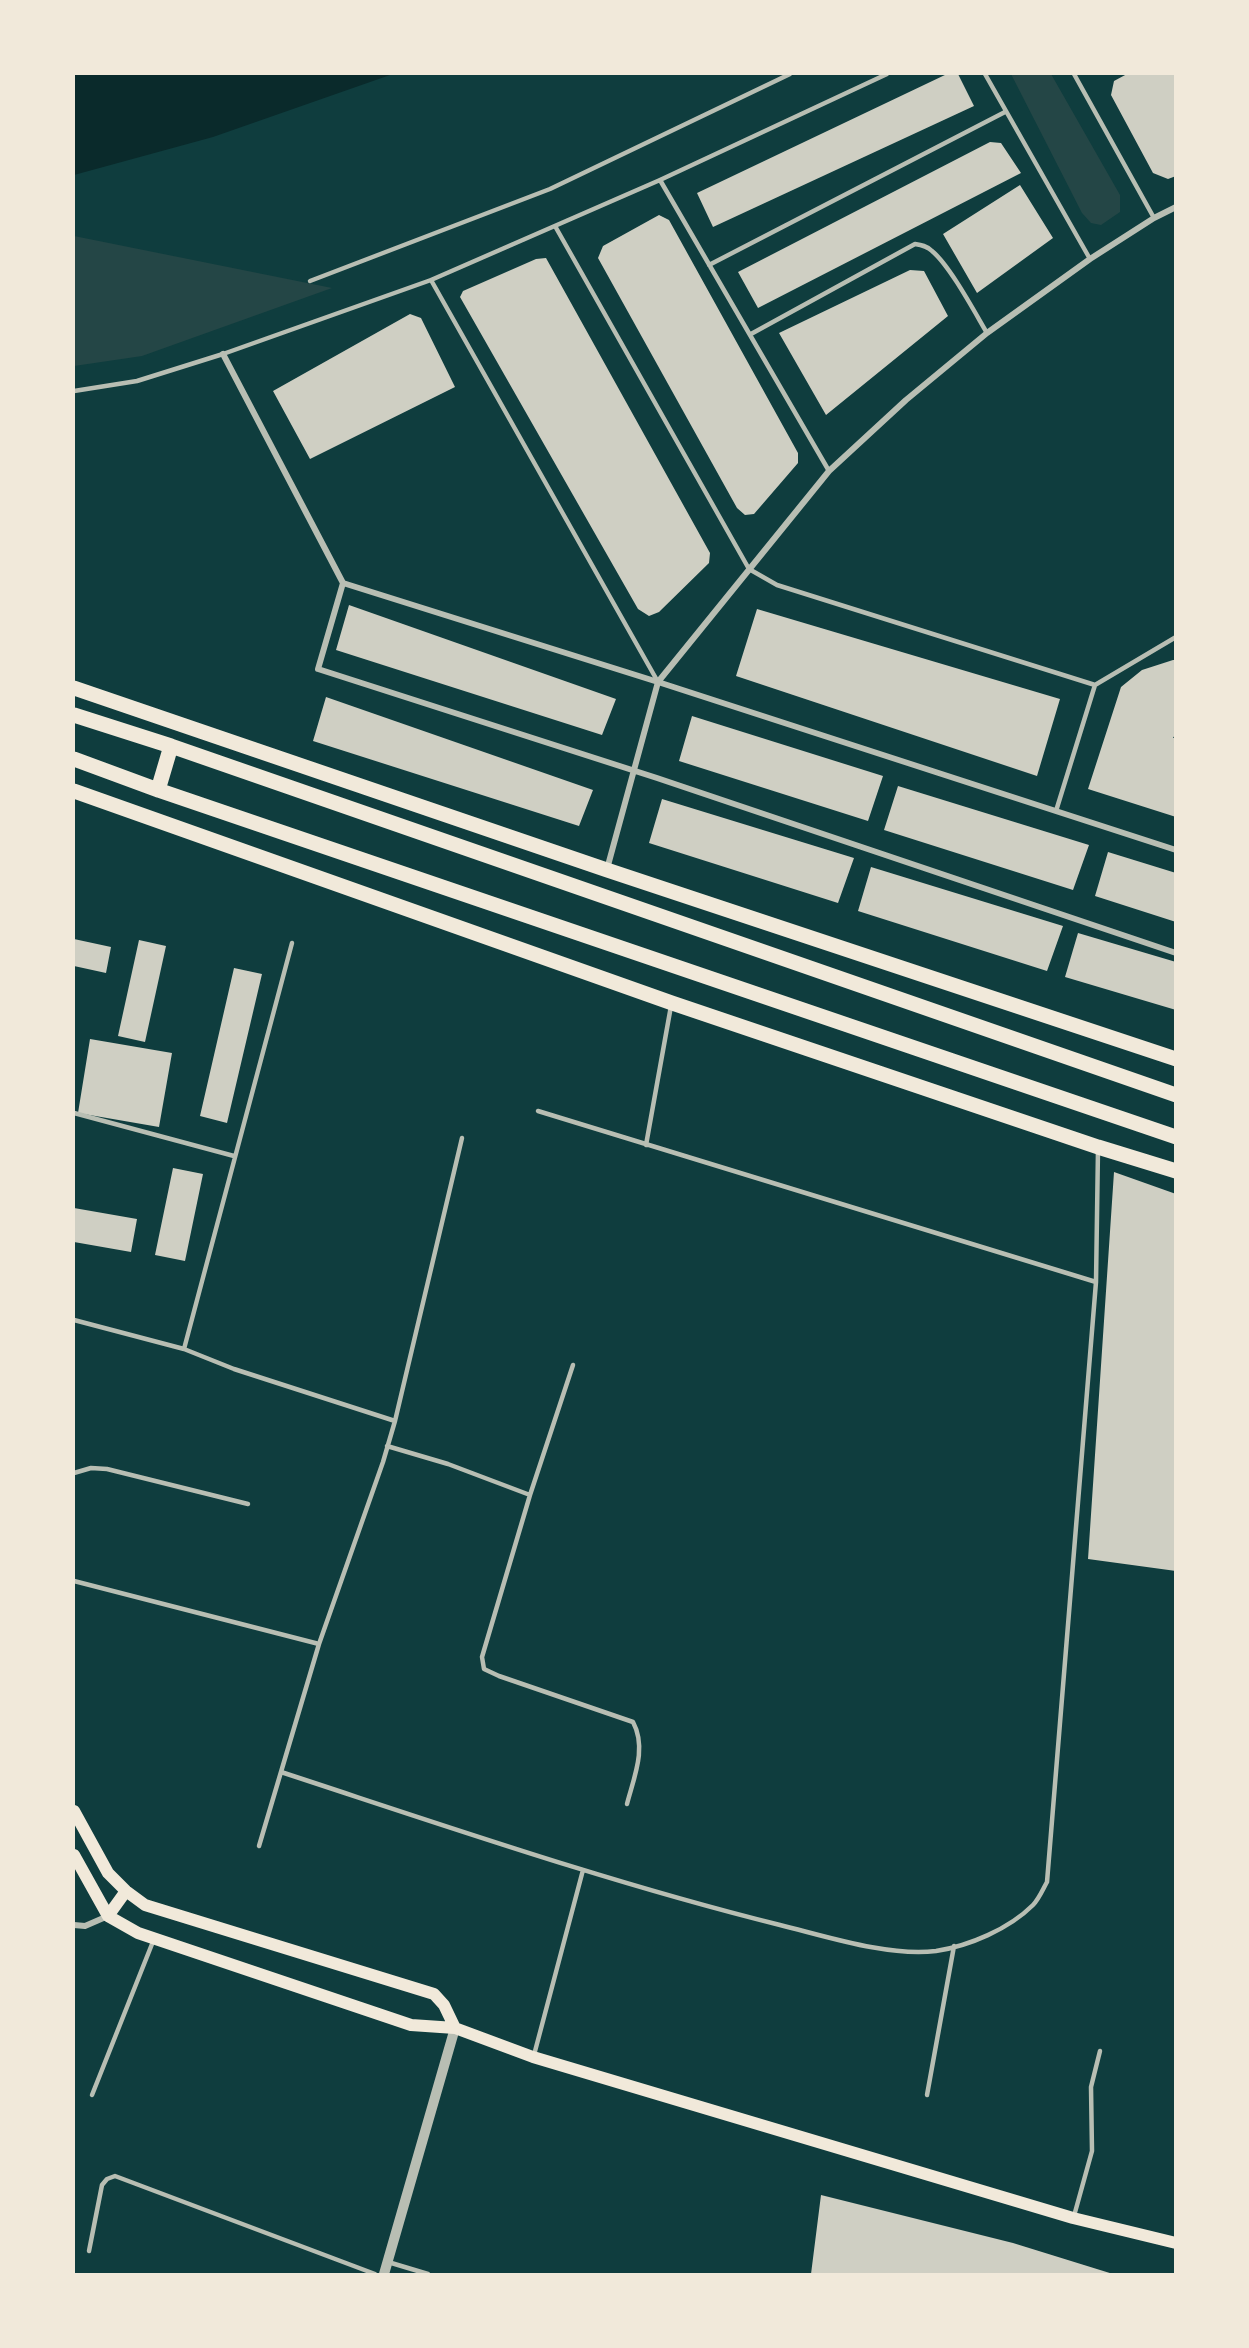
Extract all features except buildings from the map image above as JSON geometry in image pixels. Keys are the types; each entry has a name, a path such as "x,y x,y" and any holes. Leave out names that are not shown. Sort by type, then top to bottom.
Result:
{"main road":[{"path":"74,688 607,870 1176,1059"},
{"path":"74,715 171,746 1176,1095"},
{"path":"158,790 171,746"},
{"path":"74,759 158,790 1176,1137"},
{"path":"74,791 672,1002 1098,1147 1176,1171"},
{"path":"600,895 607,870"},
{"path":"74,1811 108,1873 126,1891 145,1905 434,1994 444,2005 455,2028"},
{"path":"74,1856 108,1916 154,1939 411,2025 455,2028 533,2057 1073,2218 1176,2243"},
{"path":"108,1916 126,1891"}],"street":[{"path":"607,870 658,682 829,471 906,400 987,333 1090,259 1154,218 1176,207"},
{"path":"223,354 343,583 318,669 633,770 1176,953"},
{"path":"343,583 658,682 1176,850"},
{"path":"74,1925 85,1926 108,1916"},
{"path":"384,2274 455,2028"}],"lane":[{"path":"310,281 550,189 790,74"},
{"path":"74,391 137,381 223,354 431,280 660,180 888,74"},
{"path":"985,74 1090,259"},
{"path":"1074,74 1154,218"},
{"path":"709,265 1005,112"},
{"path":"660,180 829,471"},
{"path":"555,226 749,569 777,585 1095,685"},
{"path":"751,334 915,244 933,251 954,279 987,333"},
{"path":"431,280 658,682"},
{"path":"1056,811 1095,685 1176,637"},
{"path":"184,1349 292,943"},
{"path":"646,1145 672,1002"},
{"path":"538,1111 1096,1282"},
{"path":"74,1113 234,1156"},
{"path":"259,1846 319,1644 383,1462 462,1138"},
{"path":"281,1772 583,1870 760,1920 850,1942 895,1950 935,1951 974,1941 1009,1923 1034,1905 1047,1882 1096,1282 1098,1147"},
{"path":"74,1320 184,1349 234,1370 395,1420"},
{"path":"573,1365 530,1495 482,1657 484,1669 499,1676 633,1722 639,1733 640,1752 627,1804"},
{"path":"387,1446 448,1464 530,1495"},
{"path":"74,1473 91,1468 107,1469 248,1504"},
{"path":"74,1581 319,1644"},
{"path":"533,2057 583,1870"},
{"path":"92,2095 154,1939"},
{"path":"927,2096 954,1946"},
{"path":"1073,2218 1092,2151 1094,2135 1091,2087 1100,2051"},
{"path":"89,2251 102,2186 107,2179 115,2176 375,2274"},
{"path":"388,2262 428,2274"}],"shaded area":[{"path":"74,74 393,74 213,137 74,175"},
{"path":"1011,74 1051,74 1120,195 1120,212 1101,225 1091,223 1082,213"},
{"path":"74,236 332,288 142,356 74,366"}]}
